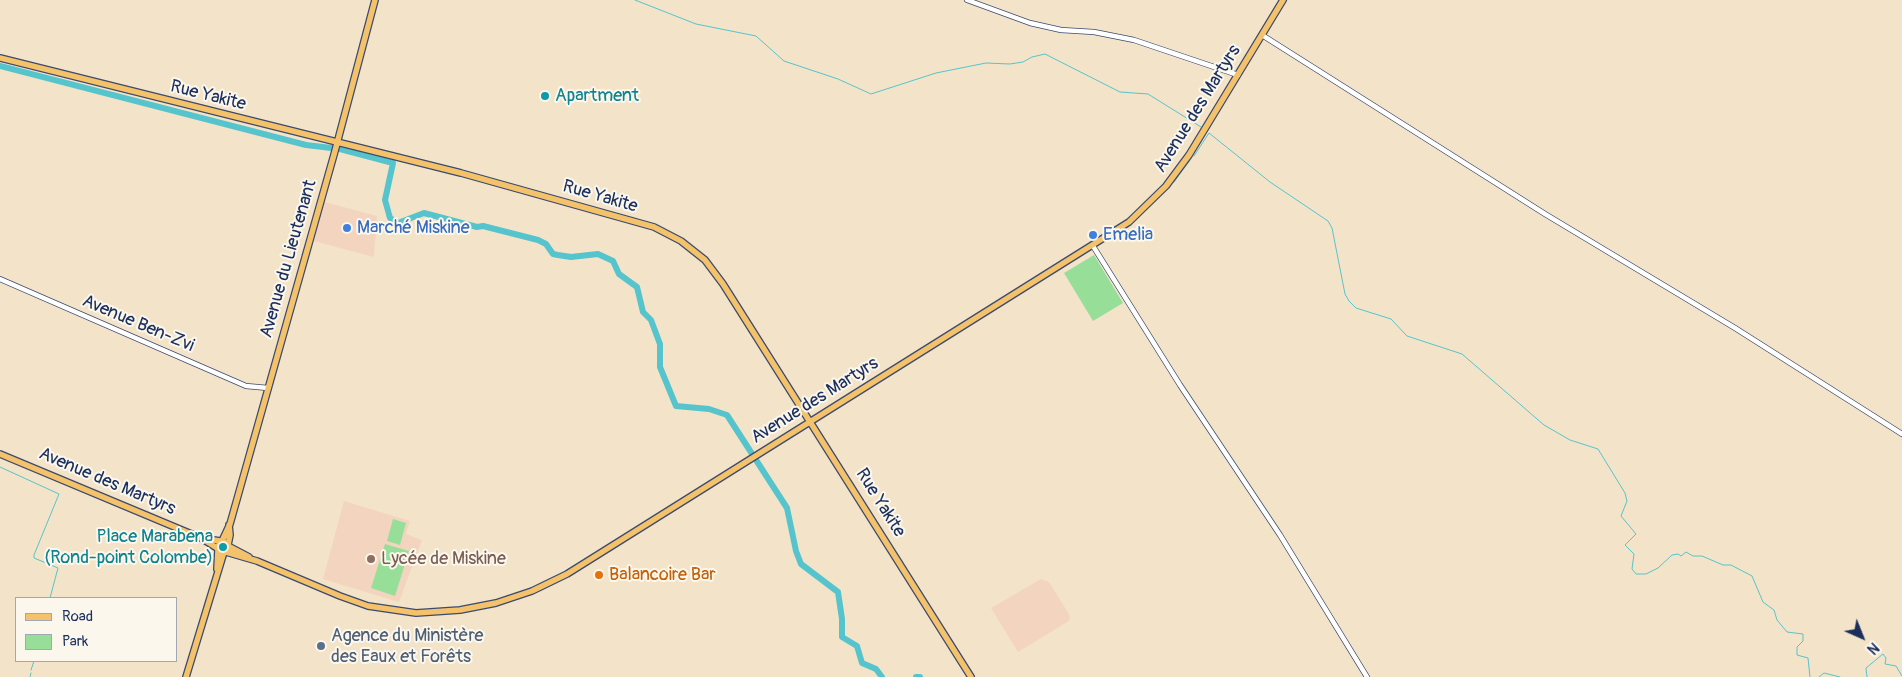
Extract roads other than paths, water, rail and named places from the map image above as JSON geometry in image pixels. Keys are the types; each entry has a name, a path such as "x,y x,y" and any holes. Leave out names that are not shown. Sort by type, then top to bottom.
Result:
{"main road":[{"name":"Avenue du Lieutenant","path":"186,677 337,146 374,0"},
{"name":"Avenue des Martyrs","path":"0,454 340,596 382,609 416,613 460,610 496,603 532,591 567,574 1129,222 1166,186 1203,134 1283,0"},
{"name":"Rue Yakite","path":"0,58 337,146 461,173 654,228 681,241 693,249 715,272 811,420 971,677"}],"street":[{"path":"967,0 1030,23 1061,30 1094,32 1134,40 1238,75"},
{"path":"1262,35 1545,214 1735,328 1902,434"},
{"path":"1093,246 1180,385 1280,535 1367,677"},
{"name":"Avenue Ben-Zvi","path":"0,279 246,386 268,388"}],"waterway":[{"path":"635,0 696,24 756,36 784,61 838,79 871,94 936,73 986,63 1010,64 1023,62 1032,57 1045,54 1120,92 1148,94 1201,127"},
{"path":"0,66 306,145 340,149 393,163 385,200 390,218 398,223 424,213 538,240 546,244 553,254 571,257 598,254 613,261 619,274 637,287 643,312 651,320 660,344 660,367 676,406 709,409 727,415 787,508 796,551 801,564 838,592 842,619 842,637 857,646 862,663 876,669 882,677"},
{"path":"1194,156 1209,133 1270,182 1328,221 1332,228 1345,294 1356,308 1391,319 1407,336 1462,354 1544,425 1570,440 1598,449 1625,493 1627,501 1621,516 1636,534 1625,545 1634,554 1632,569 1636,574 1646,574 1658,568 1672,555 1678,554 1681,556 1686,552 1693,556 1702,556 1723,565 1731,565 1752,576 1763,602 1774,610 1777,620 1787,632 1803,634 1803,641 1797,647 1797,655 1808,658 1810,677"},
{"path":"1174,182 1190,160"},
{"path":"0,467 59,494 34,555 34,558 58,568 50,597"},
{"path":"1867,677 1866,668 1883,654 1886,658 1885,664 1896,666 1902,676"},
{"path":"31,670 34,662"},
{"path":"30,677 31,673"},
{"path":"1819,677 1824,673 1840,677"}],"place":[{"name":"Apartment","path":"545,96"},
{"name":"Marché Miskine","path":"347,228"},
{"name":"Emelia","path":"1093,235"},
{"name":"Place Marabena (Rond-point Colombe)","path":"223,547"},
{"name":"Lycée de Miskine","path":"371,559"},
{"name":"Balancoire Bar","path":"599,575"},
{"name":"Agence du Ministère des Eaux et Forêts","path":"321,646"}]}
